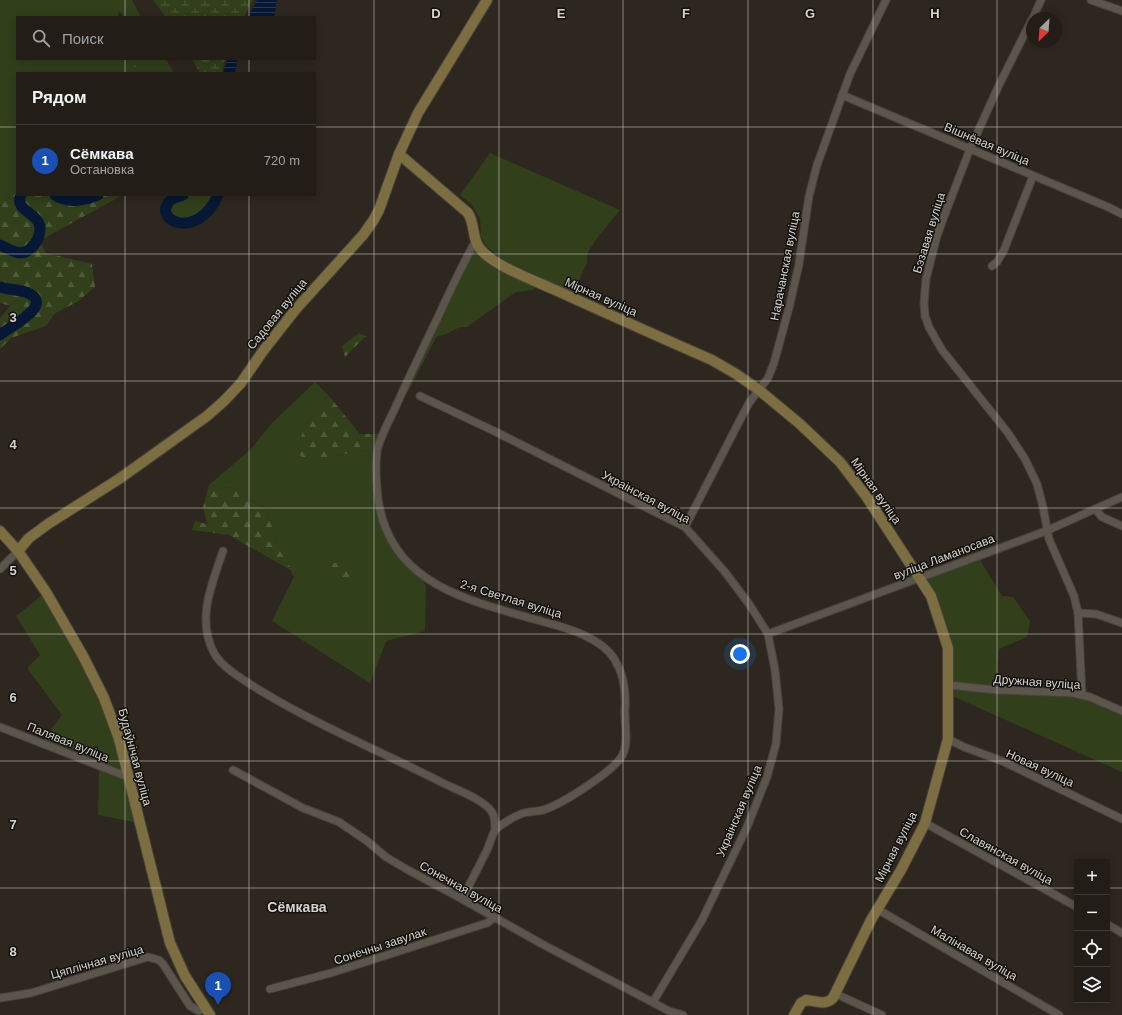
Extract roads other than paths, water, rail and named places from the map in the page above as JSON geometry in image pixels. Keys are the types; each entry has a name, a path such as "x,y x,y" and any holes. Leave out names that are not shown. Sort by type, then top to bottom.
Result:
{"street":[{"name":"Садовая вуліца","path":"0,569 29,538 181,436 224,401 240,383 296,309 363,235 373,221 380,210 399,154 418,113 487,0"},
{"name":"Нарачанская вуліца","path":"685,527 746,408 768,378 774,363 799,264 809,196 817,165 850,74 886,0"},
{"name":"Бэзавая вуліца","path":"1035,12 1041,0"},
{"path":"1091,0 1122,11"},
{"name":"Бэзавая вуліца","path":"1026,31 999,85 970,149 940,225 924,291 925,316 928,326 942,350 1000,421 1025,459 1037,484 1046,530 1052,549 1074,596 1078,613 1082,695"},
{"name":"Вішнёвая вуліца","path":"842,95 1108,206 1122,214"},
{"path":"399,154 468,213 472,222 475,242"},
{"path":"992,266 997,262 1004,250 1033,176"},
{"name":"Мірная вуліца","path":"475,242 483,253 504,266 712,360 759,390 800,424 840,462 866,496 931,596 948,648 948,739 925,823 901,870 859,942 836,994"},
{"name":"2-я Светлая вуліца","path":"462,899 496,830 512,818 522,814 544,810 565,800 592,782 619,760 623,754 625,744 626,694 622,675 614,658 592,639 566,628 474,601 437,585 411,566 398,551 385,528 378,505 376,478 377,450 407,380 475,242"},
{"name":"Украінская вуліца","path":"420,396 494,431 685,527 725,572 749,604 768,634 775,670 779,709 776,744 767,777 747,827 702,920 653,1002"},
{"name":"вуліца Ламаносава","path":"768,634 1046,530 1122,496"},
{"path":"1095,509 1102,517 1122,526"},
{"name":"Будаўнічая вуліца","path":"0,531 18,551 46,592 98,684 112,718 170,943 202,1012"},
{"path":"223,550 206,604 208,638 215,654 224,664 244,680 315,722 416,769 485,805 492,812 496,830"},
{"path":"1078,613 1096,614 1122,623"},
{"name":"Дружная вуліца","path":"948,685 988,690 1063,692 1082,695 1122,711"},
{"name":"Палявая вуліца","path":"0,727 128,776"},
{"name":"Новая вуліца","path":"948,739 1002,761 1122,819"},
{"name":"Сонечная вуліца","path":"233,770 303,808 339,822 367,841 386,857 494,918 669,1011 683,1015"},
{"name":"Славянская вуліца","path":"925,823 1074,906"},
{"name":"Малінавая вуліца","path":"877,909 1059,1015"},
{"name":"Сонечны завулак","path":"270,989 330,973 391,954 487,923 494,918"},
{"path":"1110,926 1122,933"},
{"name":"Цяплічная вуліца","path":"0,998 31,993 148,957 159,960 163,964 190,1006 202,1012"},
{"path":"794,1015 801,1003 806,1000 824,1003 830,1002 836,994 882,1015"}],"water":[{"path":"257,0 277,0 274,16 249,16"},
{"path":"228,60 238,60 235,72 223,72"}],"waterway":[{"path":"0,245 14,252 21,253 30,249 38,238 40,229 39,223 21,206 21,196"},
{"path":"57,196 70,201 87,199 95,196"},
{"path":"180,196 170,201 166,209 167,215 172,220 180,223 189,222 200,218 209,209 217,196"},
{"path":"0,287 28,293 35,298 36,304 28,316 0,335"}],"place":[{"name":"Сёмкава","path":"218,1005"}],"district":[{"name":"Сёмкава","path":"297,907"}]}
